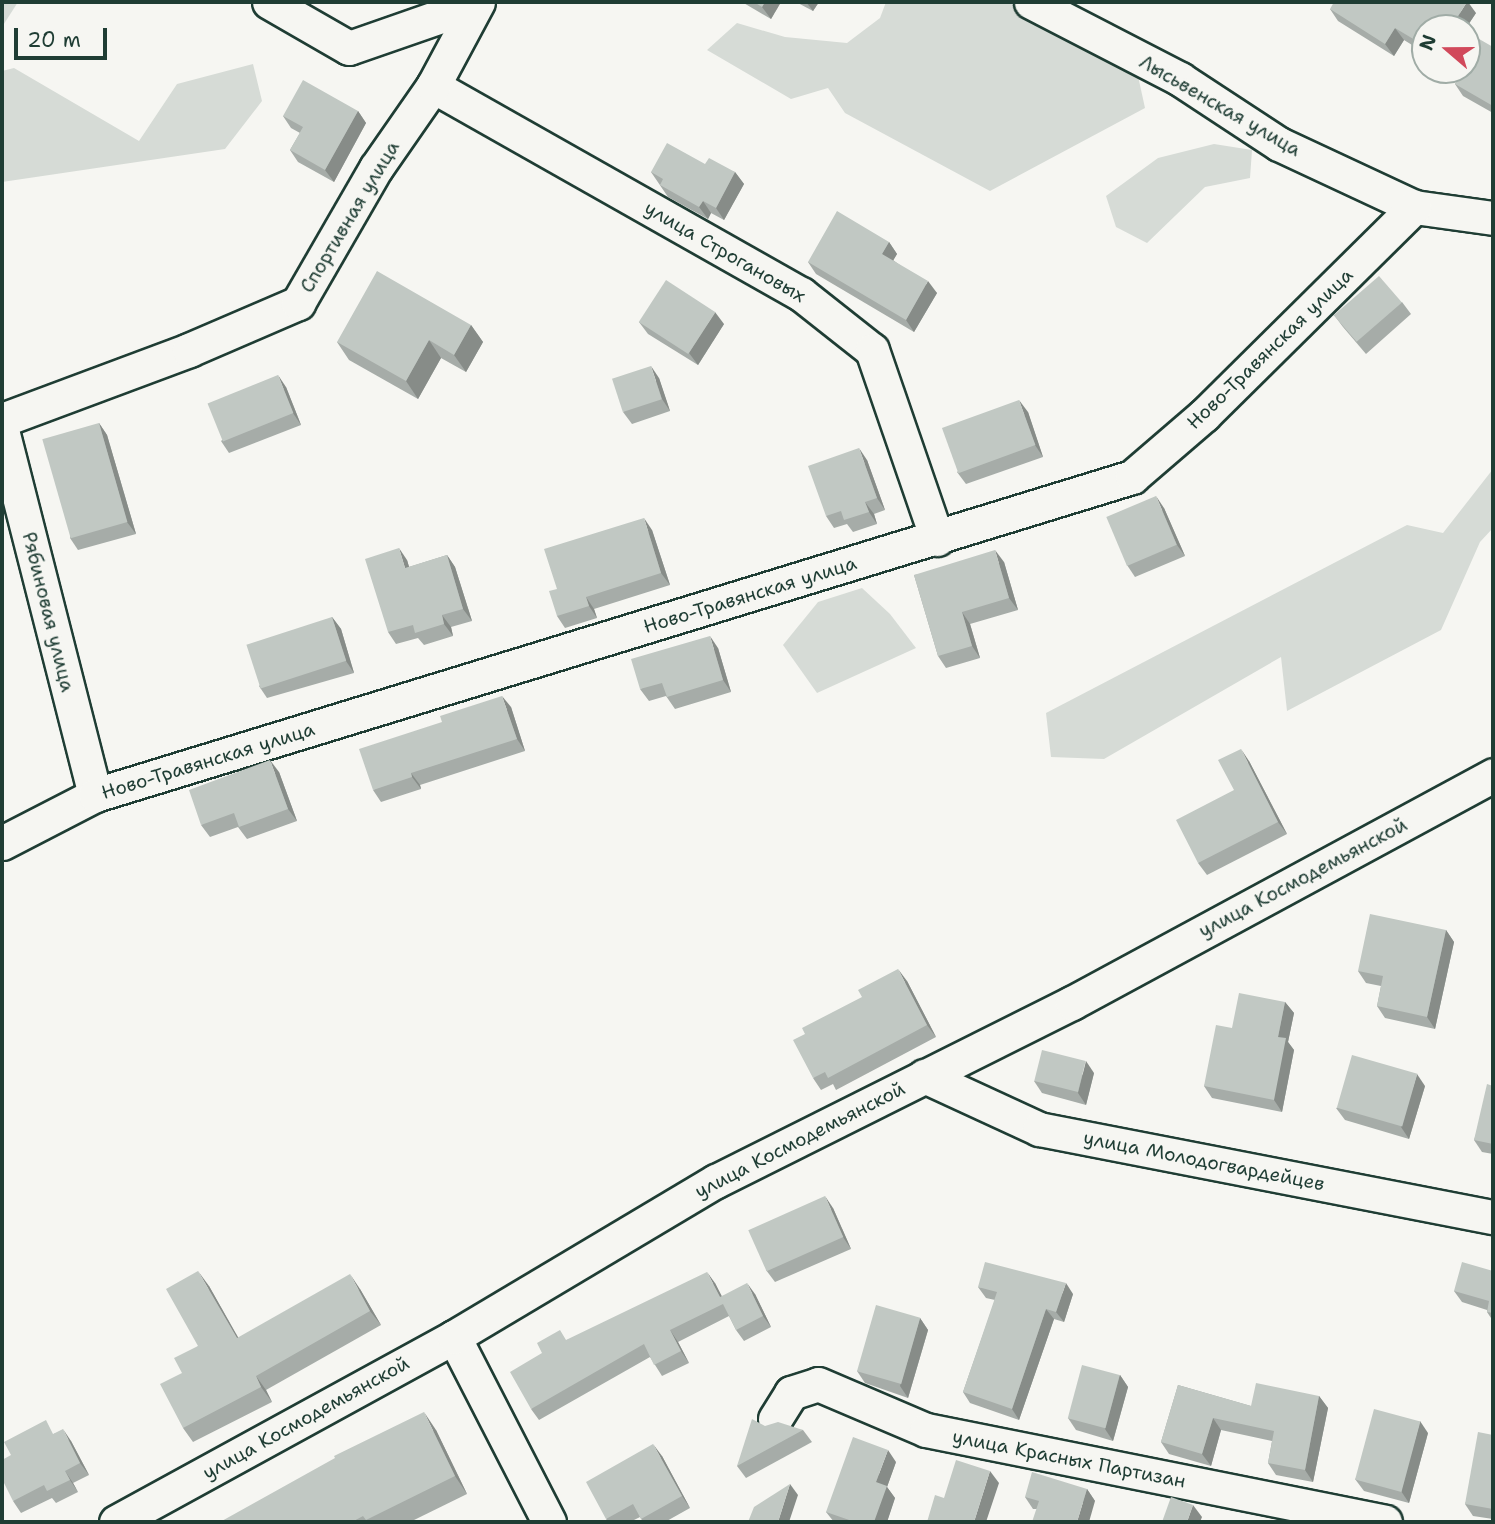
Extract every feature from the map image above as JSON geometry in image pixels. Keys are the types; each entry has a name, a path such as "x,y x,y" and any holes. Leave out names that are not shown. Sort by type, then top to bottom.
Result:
{"street":[{"path":"269,2 349,48 441,16 456,2"},
{"name":"Спортивная улица","path":"2,420 189,350 298,303 376,169 433,86 478,2"},
{"name":"Лысьвенская улица","path":"1031,2 1180,79 1279,144 1414,207 1493,218"},
{"name":"улица Строгановых","path":"433,86 801,294 872,350 937,539"},
{"name":"Ново-Травянская улица","path":"2,843 95,795 937,539 1132,477 1204,415 1414,207"},
{"name":"Рябиновая улица","path":"2,430 95,795"},
{"name":"улица Космодемьянской","path":"116,1522 454,1337 716,1181 1072,1003 1493,775"},
{"name":"улица Молодогвардейцев","path":"924,1076 1039,1129 1493,1217"},
{"path":"454,1337 549,1522"},
{"name":"улица Красных Партизан","path":"775,1419 791,1393 818,1384 926,1430 1385,1522"}],"shaded area":[{"path":"2,2 18,2 2,27"},
{"path":"886,2 1008,2 1138,76 1145,108 990,191 845,113 828,88 791,99 707,50 737,23 785,37 847,43 880,18"},
{"path":"253,64 262,101 225,149 2,182 2,71 14,68 139,141 177,84"},
{"path":"1214,144 1252,150 1250,178 1205,187 1147,243 1116,227 1106,196 1158,158"},
{"path":"1493,469 1493,528 1480,542 1441,630 1287,711 1281,657 1104,759 1051,757 1046,713 1407,525 1443,533"},
{"path":"862,588 890,614 916,648 817,693 783,645 818,602"}],"building":[{"path":"1334,2 1467,2 1459,14 1411,14 1411,38 1395,28 1385,44 1330,9"},
{"path":"1481,40 1493,47 1493,106 1455,84 1481,84"},
{"path":"303,80 358,111 325,170 290,150 303,127 283,116"},
{"path":"667,143 705,164 709,158 735,172 716,208 703,201 699,207 660,185 663,179 651,172"},
{"path":"837,211 889,242 882,254 928,281 906,320 808,262"},
{"path":"377,271 471,325 454,355 429,340 406,381 337,342"},
{"path":"1379,276 1402,302 1357,342 1334,315"},
{"path":"666,280 715,312 688,354 639,322"},
{"path":"651,366 662,399 623,412 612,379"},
{"path":"278,375 293,413 223,441 208,403"},
{"path":"1019,400 1035,445 958,473 942,428"},
{"path":"99,423 127,522 71,538 42,439"},
{"path":"859,448 877,498 865,502 869,512 844,520 841,511 826,516 808,466"},
{"path":"1156,496 1177,545 1127,566 1106,517"},
{"path":"644,518 661,573 586,597 589,606 557,616 549,591 557,589 544,549"},
{"path":"399,548 405,568 447,555 463,609 442,615 444,624 415,633 413,625 388,632 365,559"},
{"path":"995,550 1009,598 962,612 972,646 938,656 914,575"},
{"path":"332,617 346,661 261,689 246,645"},
{"path":"710,636 723,680 667,697 662,683 640,689 631,659"},
{"path":"502,696 517,739 411,773 412,777 373,790 359,749 442,722 440,716"},
{"path":"1241,749 1278,822 1198,863 1176,820 1234,790 1218,760"},
{"path":"270,760 288,809 239,827 234,813 201,825 189,790"},
{"path":"1370,914 1446,930 1427,1017 1377,1006 1383,976 1358,971"},
{"path":"898,969 927,1025 828,1078 825,1072 813,1078 793,1040 805,1034 802,1028 862,997 858,990"},
{"path":"1239,993 1285,1002 1278,1037 1286,1038 1274,1100 1204,1086 1216,1025 1232,1028"},
{"path":"1042,1050 1086,1061 1078,1092 1034,1081"},
{"path":"1352,1055 1417,1074 1402,1127 1337,1108"},
{"path":"1487,1084 1493,1086 1493,1144 1474,1140"},
{"path":"825,1196 843,1237 767,1271 748,1230"},
{"path":"985,1262 1066,1283 1056,1312 1046,1309 1012,1409 963,1392 997,1292 978,1287"},
{"path":"1462,1262 1493,1271 1493,1313 1487,1312 1489,1301 1454,1291"},
{"path":"198,1271 237,1338 350,1274 370,1311 256,1376 261,1387 183,1428 160,1384 182,1373 174,1358 198,1346 166,1289"},
{"path":"707,1272 720,1297 747,1283 763,1316 736,1330 723,1304 670,1330 681,1351 654,1365 644,1344 531,1409 510,1372 542,1353 537,1343 560,1330 566,1340"},
{"path":"876,1305 920,1318 901,1384 857,1371"},
{"path":"1082,1365 1120,1375 1105,1428 1068,1418"},
{"path":"1256,1383 1319,1396 1305,1470 1268,1463 1274,1431 1213,1418 1202,1454 1161,1442 1178,1385 1251,1406"},
{"path":"1374,1409 1420,1421 1401,1492 1355,1480"},
{"path":"424,1412 455,1476 366,1520 363,1516 352,1522 220,1522 335,1458 334,1456"},
{"path":"752,1419 765,1426 778,1422 803,1430 737,1466"},
{"path":"46,1420 53,1434 63,1429 80,1463 65,1471 70,1480 47,1491 44,1485 13,1501 2,1479 2,1460 11,1455 4,1442"},
{"path":"1478,1432 1493,1435 1493,1509 1465,1504"},
{"path":"853,1437 888,1450 876,1482 887,1486 874,1522 855,1522 826,1512"},
{"path":"653,1444 682,1496 641,1519 633,1504 606,1519 586,1482"},
{"path":"956,1460 990,1471 974,1522 927,1522 935,1495 944,1498"},
{"path":"1032,1472 1087,1489 1077,1522 1032,1522 1039,1501 1025,1497"},
{"path":"790,1484 778,1522 748,1522 754,1507"},
{"path":"1171,1497 1193,1505 1187,1522 1162,1522"}]}
